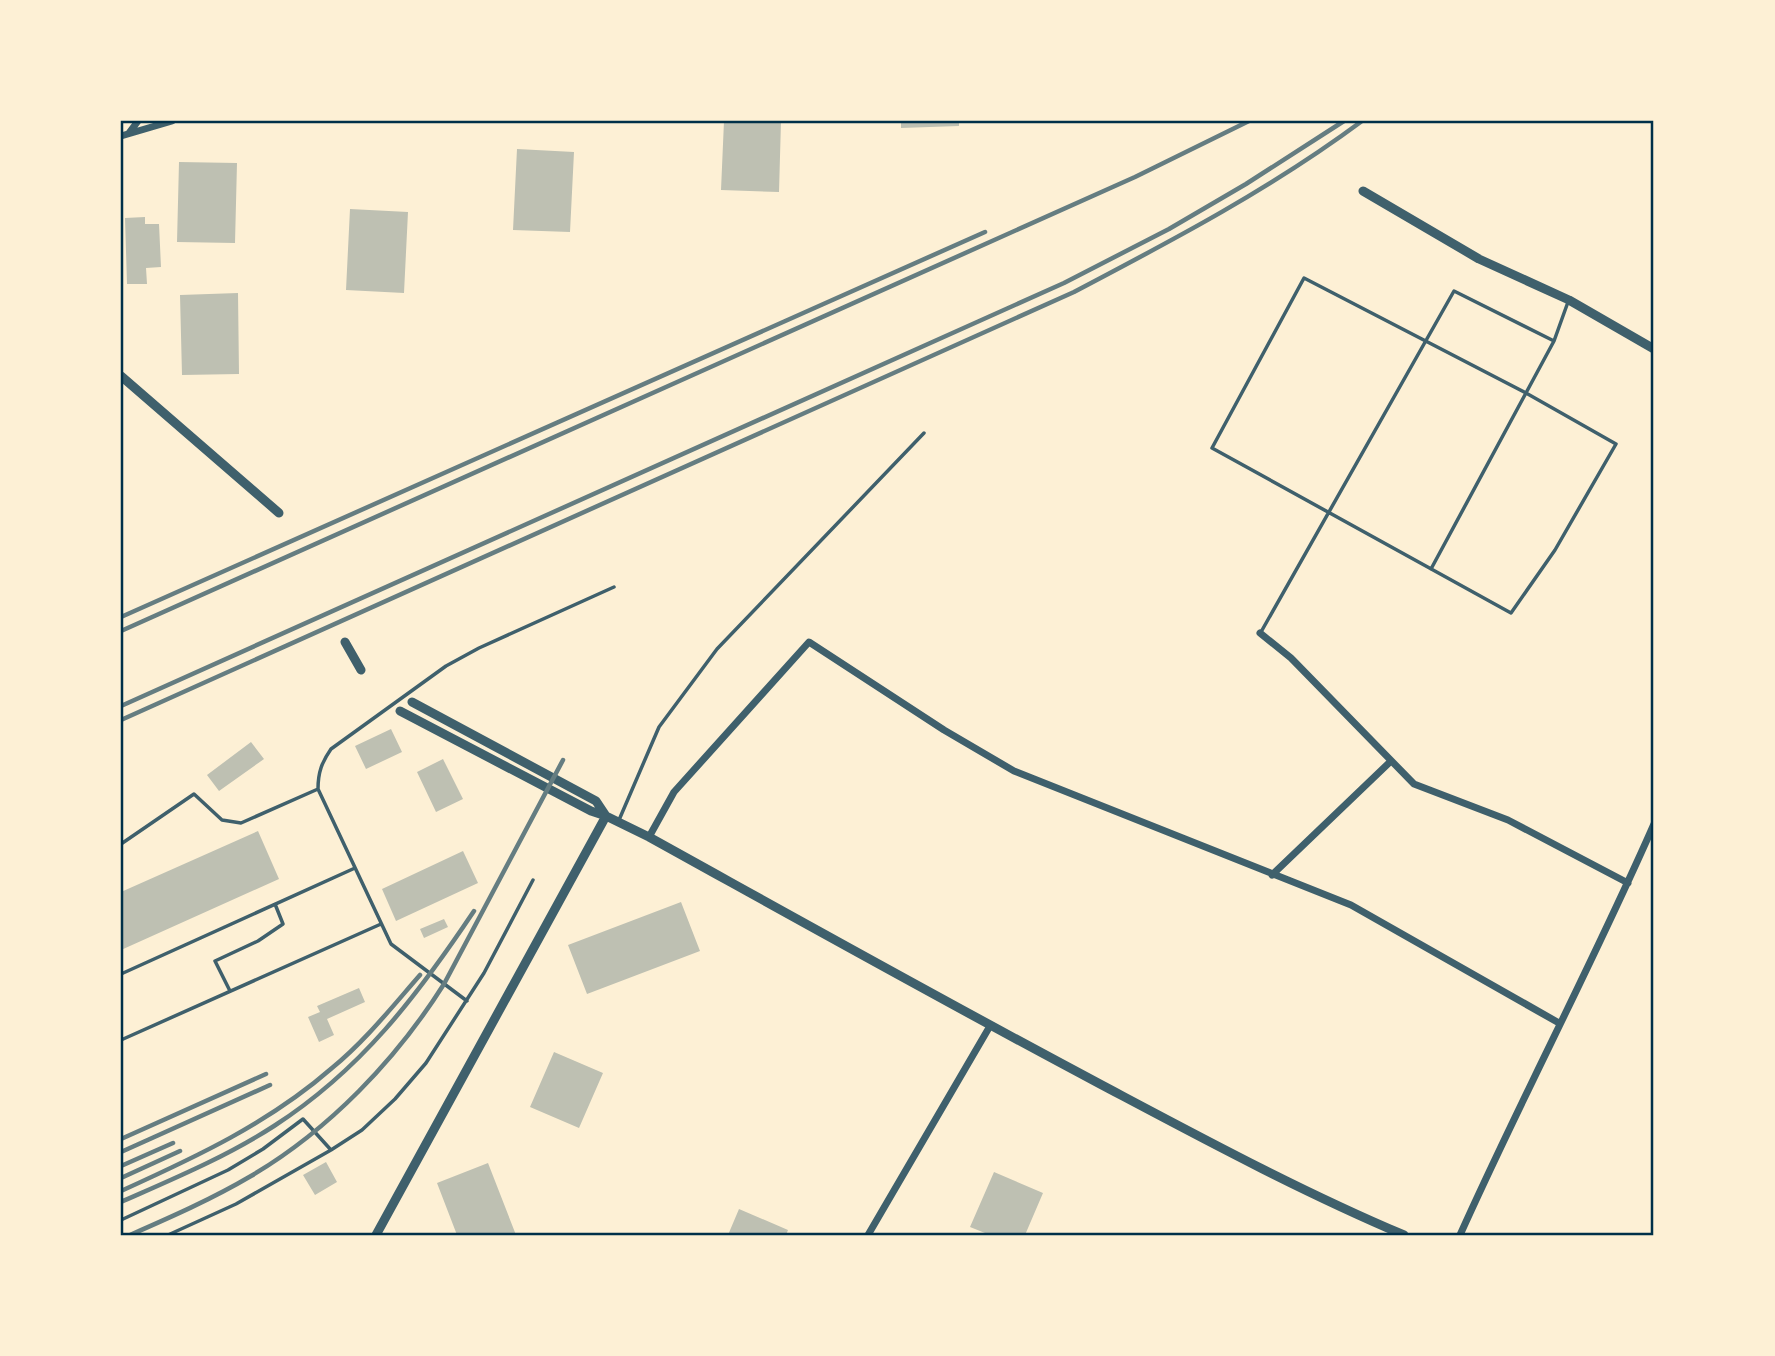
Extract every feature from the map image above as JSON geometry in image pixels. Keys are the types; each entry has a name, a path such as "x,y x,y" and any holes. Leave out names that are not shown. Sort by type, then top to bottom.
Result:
{"street":[{"path":"129,133 138,121"},
{"path":"121,136 172,121"},
{"path":"1363,191 1479,259 1569,300 1654,349"},
{"path":"121,376 279,513"},
{"path":"1260,633 1291,659 1414,784 1508,820 1628,883"},
{"path":"345,642 361,670"},
{"path":"649,837 674,792 809,642 944,730 1014,771 1351,905 1559,1023"},
{"path":"412,702 596,801 606,816"},
{"path":"400,710 592,811 649,837 990,1026 1345,1210 1404,1235"},
{"path":"1272,875 1391,761"},
{"path":"376,1235 606,816"},
{"path":"1460,1235 1654,824"},
{"path":"868,1235 990,1026"}],"lane":[{"path":"1304,278 1526,393 1616,444 1555,550 1511,613 1212,448 1304,278"},
{"path":"1260,633 1454,290 1554,341"},
{"path":"1431,569 1554,341 1569,300"},
{"path":"619,822 660,727 717,649 924,433"},
{"path":"467,1000 390,944 318,789 318,773 331,749 446,666 479,648 614,587"},
{"path":"121,844 194,794 222,820 241,823 318,789"},
{"path":"121,974 355,869"},
{"path":"168,1235 236,1203 331,1150 362,1130 395,1099 426,1063 467,1000 533,880"},
{"path":"230,991 215,961 258,941 283,924 275,904"},
{"path":"121,1040 381,924"},
{"path":"121,1220 228,1170 263,1149 303,1119 331,1150"}],"building":[{"path":"724,121 781,121 779,192 721,190"},
{"path":"901,121 959,121 959,126 901,128"},
{"path":"517,149 574,152 570,232 513,230"},
{"path":"179,162 237,163 235,243 177,242"},
{"path":"350,209 408,212 404,293 346,290"},
{"path":"145,217 145,224 159,224 161,267 146,268 147,284 127,284 125,218"},
{"path":"238,293 239,374 182,375 180,295"},
{"path":"391,729 402,752 366,769 355,746"},
{"path":"251,742 264,759 219,791 207,775"},
{"path":"443,759 463,799 436,812 417,772"},
{"path":"258,831 279,879 121,950 121,892"},
{"path":"463,851 478,883 396,921 382,889"},
{"path":"681,902 700,951 587,994 568,945"},
{"path":"444,919 448,927 424,938 420,929"},
{"path":"359,988 365,1002 327,1019 334,1035 319,1042 308,1017 320,1012 317,1006"},
{"path":"554,1052 603,1073 579,1128 530,1107"},
{"path":"326,1162 337,1182 315,1195 303,1175"},
{"path":"488,1163 516,1235 457,1235 437,1183"},
{"path":"994,1172 1043,1193 1025,1235 990,1235 970,1227"},
{"path":"739,1209 788,1230 786,1235 728,1235"}],"railway":[{"path":"121,631 1135,177 1249,121"},
{"path":"121,706 1064,283 1169,229 1246,184 1344,121"},
{"path":"121,720 1074,292 1257,191 1362,121"},
{"path":"121,617 985,232"},
{"path":"130,1235 221,1192 280,1158 334,1115 382,1066 405,1040 444,984 563,760"},
{"path":"121,1202 237,1148 274,1126 334,1081 409,1002 474,911"},
{"path":"121,1191 231,1137 308,1088 356,1047 420,975"},
{"path":"121,1139 266,1074"},
{"path":"121,1152 270,1085"},
{"path":"121,1166 173,1143"},
{"path":"121,1178 180,1151"}]}
